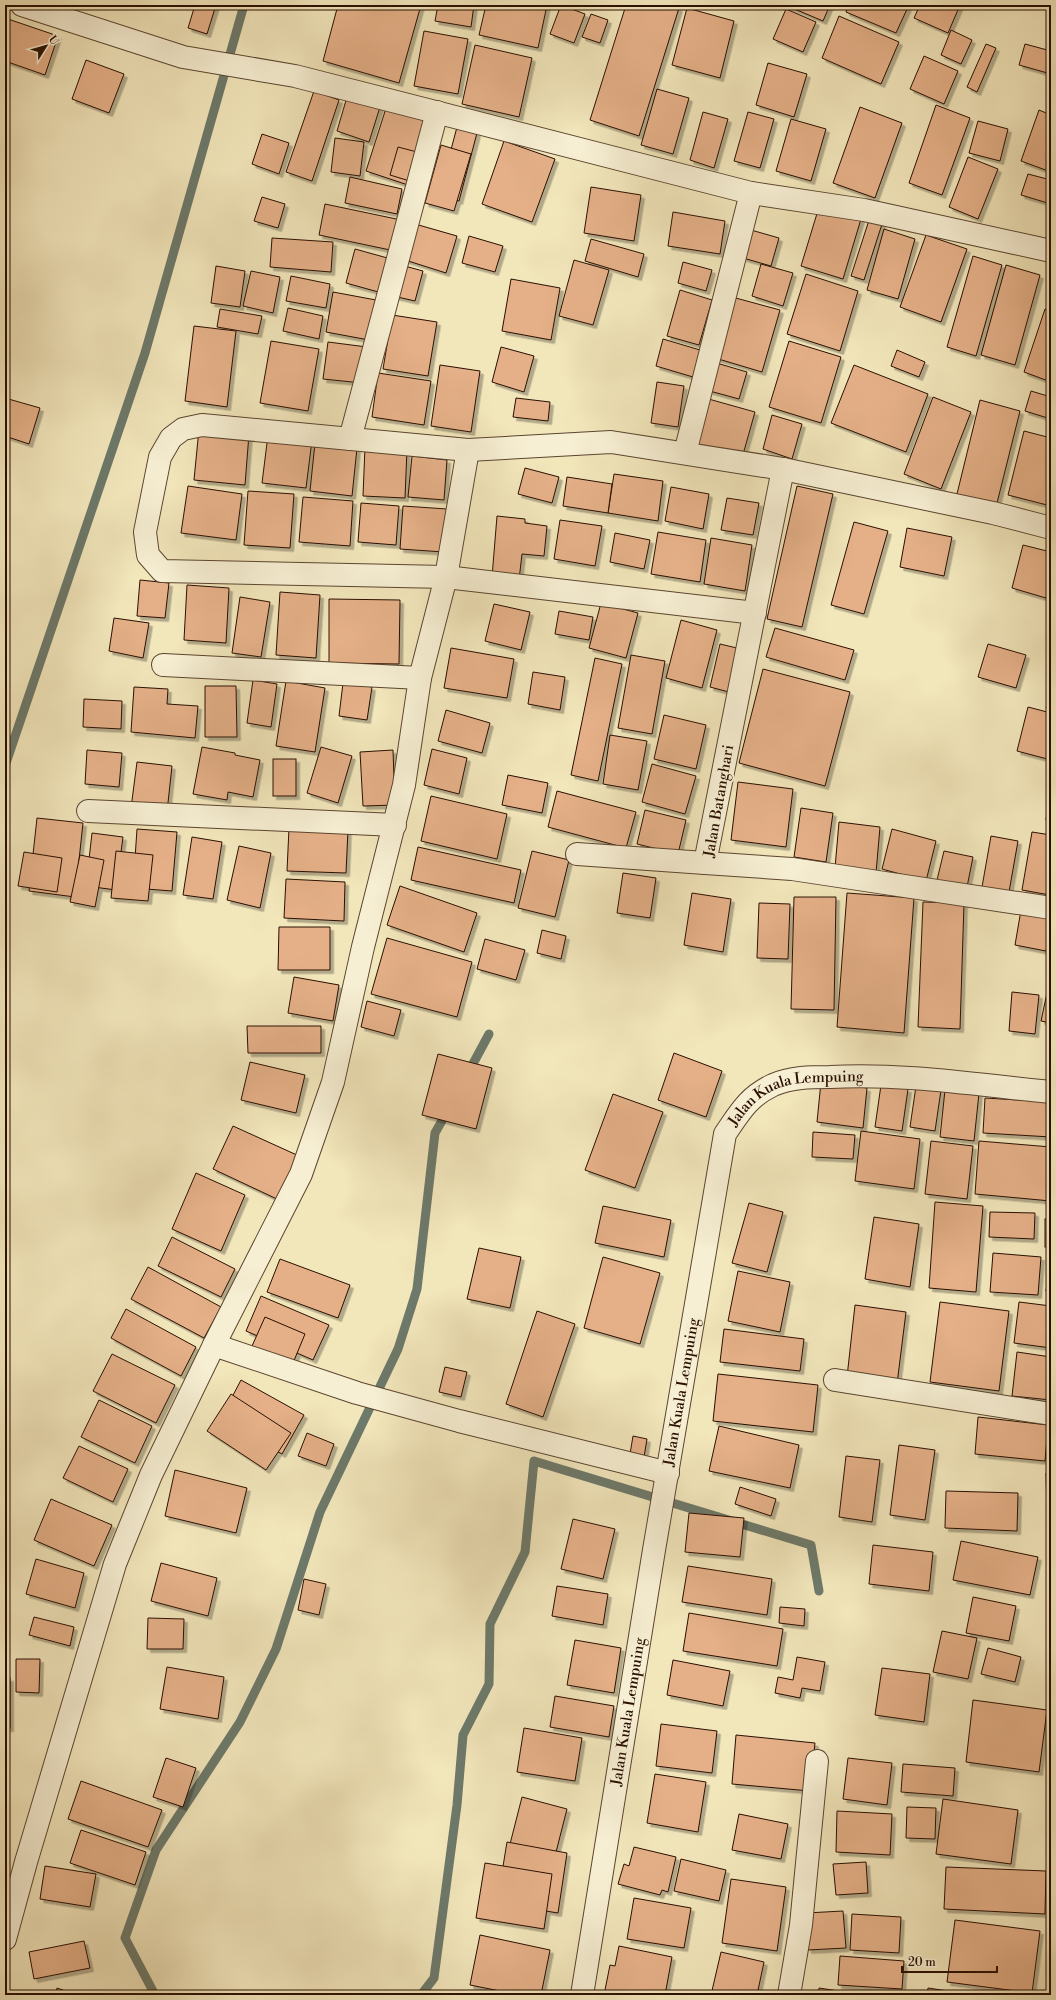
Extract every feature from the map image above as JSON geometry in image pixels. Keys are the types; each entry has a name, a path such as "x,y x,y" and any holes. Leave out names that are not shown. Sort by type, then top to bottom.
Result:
{"street":[{"path":"22,5 182,57 296,76 751,193 864,210 1051,251"},
{"path":"350,439 437,112"},
{"path":"685,453 751,193"},
{"path":"754,614 446,577 162,571 148,555 145,532 160,457 171,438 183,429 202,425 468,450 611,442 783,469 993,513 1051,528"},
{"path":"5,1939 26,1862 115,1564 152,1475 214,1345 304,1167 333,1082 363,947 404,785 420,678 446,577 468,450"},
{"name":"Jalan Batanghari","path":"783,469 705,863 792,869 1051,908"},
{"path":"163,665 420,678"},
{"path":"88,811 395,825"},
{"path":"577,854 705,863"},
{"name":"Jalan Kuala Lempuing","path":"582,1995 654,1550 725,1134 748,1101 774,1085 801,1078 849,1076 914,1078 1051,1092"},
{"path":"214,1345 357,1393 667,1480"},
{"path":"835,1380 1051,1414"},
{"path":"789,1995 801,1925 817,1761"}],"building":[{"path":"195,5 216,5 207,34 188,28"},
{"path":"338,5 421,5 399,83 323,61"},
{"path":"438,5 474,5 471,27 435,21"},
{"path":"486,5 547,5 538,48 479,35"},
{"path":"561,5 585,14 574,43 550,34"},
{"path":"626,5 668,5 679,8 639,136 590,120"},
{"path":"785,5 830,5 823,21"},
{"path":"848,5 904,5 908,7 896,33 846,12"},
{"path":"920,5 960,5 948,33 914,18"},
{"path":"687,8 734,21 720,78 672,65"},
{"path":"786,9 816,22 803,52 773,39"},
{"path":"591,14 608,20 600,43 582,37"},
{"path":"839,16 899,42 881,84 822,58"},
{"path":"5,18 58,36 45,75 5,61"},
{"path":"951,30 972,40 961,64 941,55"},
{"path":"424,31 468,39 458,94 414,86"},
{"path":"986,44 996,48 977,92 967,87"},
{"path":"1025,44 1051,51 1051,74 1019,65"},
{"path":"475,45 532,58 519,117 462,104"},
{"path":"924,56 958,71 944,104 910,89"},
{"path":"86,60 124,74 109,113 72,99"},
{"path":"768,63 807,74 794,117 756,105"},
{"path":"657,89 689,98 673,154 641,145"},
{"path":"314,91 339,100 312,181 286,172"},
{"path":"347,97 380,107 369,142 337,131"},
{"path":"387,105 429,118 408,185 366,171"},
{"path":"936,105 970,118 942,195 909,183"},
{"path":"860,107 902,123 875,198 833,183"},
{"path":"1039,110 1051,115 1051,172 1021,161"},
{"path":"703,112 728,119 714,168 690,160"},
{"path":"748,112 774,119 760,168 734,161"},
{"path":"791,119 826,129 811,181 776,171"},
{"path":"978,121 1008,129 1000,161 969,153"},
{"path":"457,127 477,133 459,201 439,195"},
{"path":"262,134 289,143 279,174 252,164"},
{"path":"335,138 364,142 360,176 331,172"},
{"path":"504,141 555,159 532,222 482,204"},
{"path":"441,145 471,154 454,211 425,203"},
{"path":"398,147 421,153 413,182 390,175"},
{"path":"968,157 998,169 978,219 949,207"},
{"path":"1028,174 1051,180 1051,204 1021,195"},
{"path":"350,177 402,189 397,214 345,203"},
{"path":"591,187 641,195 634,241 584,233"},
{"path":"262,197 285,204 278,228 254,221"},
{"path":"325,204 401,220 395,251 319,235"},
{"path":"819,207 861,219 843,279 801,266"},
{"path":"673,212 725,221 720,254 668,246"},
{"path":"870,217 883,221 864,280 851,276"},
{"path":"415,224 457,236 446,273 405,260"},
{"path":"884,229 915,239 898,299 867,290"},
{"path":"751,230 779,238 771,266 743,258"},
{"path":"926,235 967,249 941,322 900,307"},
{"path":"469,236 503,246 495,272 462,263"},
{"path":"272,238 333,242 331,272 270,267"},
{"path":"591,239 644,254 638,277 585,261"},
{"path":"355,249 391,259 382,293 346,283"},
{"path":"973,256 1002,265 976,356 947,347"},
{"path":"574,260 609,270 593,325 559,316"},
{"path":"683,262 712,270 706,291 678,283"},
{"path":"761,264 793,273 783,306 752,296"},
{"path":"401,265 423,271 415,301 393,296"},
{"path":"1006,265 1040,275 1015,365 981,355"},
{"path":"216,266 245,271 240,307 211,303"},
{"path":"251,271 280,277 273,313 243,306"},
{"path":"806,274 858,291 840,351 787,334"},
{"path":"291,276 330,284 326,308 286,301"},
{"path":"511,279 560,288 551,340 502,331"},
{"path":"680,290 712,300 699,345 667,336"},
{"path":"333,292 376,300 369,340 326,332"},
{"path":"732,297 780,310 762,372 715,358"},
{"path":"288,308 323,316 319,339 283,331"},
{"path":"220,309 262,316 258,334 217,327"},
{"path":"1045,309 1051,311 1051,382 1024,372"},
{"path":"392,315 437,322 428,376 383,369"},
{"path":"194,326 236,331 227,407 185,401"},
{"path":"663,339 700,350 693,377 656,366"},
{"path":"271,341 319,349 308,411 260,403"},
{"path":"789,341 841,357 821,423 769,407"},
{"path":"328,342 367,347 362,383 323,379"},
{"path":"501,347 534,356 524,392 492,382"},
{"path":"897,350 925,362 919,377 891,366"},
{"path":"713,362 747,372 739,399 706,390"},
{"path":"440,365 480,371 471,432 431,426"},
{"path":"854,365 928,394 906,452 831,423"},
{"path":"378,373 431,381 424,425 372,417"},
{"path":"657,382 684,386 678,427 651,423"},
{"path":"1031,391 1051,397 1051,419 1025,411"},
{"path":"933,397 971,412 941,489 904,474"},
{"path":"5,398 40,408 29,444 5,436"},
{"path":"516,398 550,402 548,421 513,417"},
{"path":"705,398 755,412 742,458 691,443"},
{"path":"980,400 1020,411 996,507 956,498"},
{"path":"772,415 802,424 792,459 763,449"},
{"path":"199,429 249,434 245,485 194,480"},
{"path":"1024,431 1051,438 1051,506 1008,495"},
{"path":"268,435 312,440 306,488 262,483"},
{"path":"315,443 357,448 352,496 310,491"},
{"path":"365,447 407,449 405,498 363,496"},
{"path":"412,456 447,460 444,500 408,497"},
{"path":"525,468 559,477 552,503 518,494"},
{"path":"614,474 663,481 658,521 608,513"},
{"path":"567,477 612,484 608,513 563,506"},
{"path":"188,486 242,494 236,540 181,533"},
{"path":"797,486 833,494 802,627 767,619"},
{"path":"671,487 709,494 703,529 665,521"},
{"path":"248,491 294,494 290,548 244,545"},
{"path":"303,497 353,501 350,546 299,542"},
{"path":"727,498 759,503 753,535 721,530"},
{"path":"361,503 399,506 396,545 358,542"},
{"path":"403,506 447,509 444,552 400,549"},
{"path":"497,516 525,519 525,523 547,526 544,556 522,554 519,580 492,577"},
{"path":"560,520 602,526 595,566 554,559"},
{"path":"854,522 888,531 864,614 831,605"},
{"path":"907,528 952,537 944,576 900,567"},
{"path":"658,532 706,540 700,582 651,574"},
{"path":"615,533 650,540 644,569 610,562"},
{"path":"711,538 752,545 745,591 704,584"},
{"path":"1023,545 1051,552 1051,579 1046,598 1012,588"},
{"path":"140,580 169,583 165,618 137,616"},
{"path":"187,585 229,588 226,643 184,640"},
{"path":"280,592 320,595 316,658 276,655"},
{"path":"240,597 270,602 261,657 232,653"},
{"path":"329,599 400,600 399,664 329,663"},
{"path":"601,603 638,613 626,658 589,648"},
{"path":"494,604 530,612 521,650 485,641"},
{"path":"559,611 593,617 589,640 555,634"},
{"path":"114,618 149,623 143,658 109,651"},
{"path":"681,620 717,630 702,688 666,678"},
{"path":"775,628 854,650 845,680 766,657"},
{"path":"720,644 741,649 729,692 710,687"},
{"path":"988,644 1026,655 1016,688 978,677"},
{"path":"451,648 514,659 507,698 444,688"},
{"path":"631,655 665,661 652,734 618,728"},
{"path":"595,658 622,664 598,781 571,775"},
{"path":"763,669 850,692 825,786 739,763"},
{"path":"533,672 565,677 560,710 528,704"},
{"path":"253,680 277,684 271,727 247,723"},
{"path":"286,681 325,688 315,752 276,746"},
{"path":"343,683 372,687 367,720 339,716"},
{"path":"1051,683 1051,709 1046,708"},
{"path":"205,686 236,686 237,737 205,737"},
{"path":"134,687 168,689 167,704 198,706 195,738 131,732"},
{"path":"84,699 122,701 121,729 83,727"},
{"path":"1028,707 1051,713 1051,760 1017,751"},
{"path":"446,710 490,723 482,753 438,741"},
{"path":"664,715 706,725 696,769 654,759"},
{"path":"610,735 647,741 638,790 603,784"},
{"path":"202,747 235,753 235,755 260,760 253,797 228,792 227,800 193,794"},
{"path":"321,747 352,756 338,803 307,793"},
{"path":"432,749 467,758 459,794 424,785"},
{"path":"87,750 122,753 119,787 85,784"},
{"path":"393,750 395,805 363,806 360,752"},
{"path":"273,759 296,759 296,796 273,796"},
{"path":"137,762 172,766 167,812 131,808"},
{"path":"652,764 696,776 685,814 642,802"},
{"path":"508,775 548,783 542,813 502,805"},
{"path":"738,782 793,789 786,847 731,840"},
{"path":"1051,784 1051,821 1046,820"},
{"path":"557,791 636,812 626,848 548,827"},
{"path":"431,796 507,814 497,859 421,841"},
{"path":"801,808 833,813 826,862 794,857"},
{"path":"645,810 686,820 678,854 637,844"},
{"path":"37,818 83,823 75,897 29,891"},
{"path":"839,822 880,827 876,873 835,868"},
{"path":"289,828 348,830 346,873 287,871"},
{"path":"137,829 177,832 172,891 133,888"},
{"path":"892,829 936,841 926,881 882,869"},
{"path":"1032,832 1051,835 1050,895 1022,890"},
{"path":"92,833 123,837 116,890 86,886"},
{"path":"991,836 1018,841 1009,892 982,887"},
{"path":"192,837 222,842 213,899 183,895"},
{"path":"239,846 271,853 260,908 227,900"},
{"path":"418,847 521,870 514,903 411,880"},
{"path":"116,851 153,855 148,901 111,898"},
{"path":"532,851 569,860 555,917 518,908"},
{"path":"944,851 973,857 967,887 937,880"},
{"path":"24,852 62,858 57,892 18,886"},
{"path":"80,855 104,860 95,907 70,902"},
{"path":"623,873 656,878 650,918 617,913"},
{"path":"286,879 345,882 344,921 284,918"},
{"path":"400,886 477,913 464,952 387,925"},
{"path":"692,893 731,899 723,952 684,945"},
{"path":"847,893 914,898 904,1033 837,1027"},
{"path":"794,897 836,897 834,1010 791,1009"},
{"path":"923,902 964,903 960,1029 918,1027"},
{"path":"759,903 790,904 788,959 757,958"},
{"path":"1021,910 1051,916 1051,952 1015,945"},
{"path":"279,927 330,927 330,970 278,970"},
{"path":"542,930 566,936 561,959 537,953"},
{"path":"387,938 472,962 457,1017 371,994"},
{"path":"485,939 525,950 516,980 477,969"},
{"path":"1051,974 1051,1023 1041,1021"},
{"path":"294,977 339,985 333,1021 288,1013"},
{"path":"1012,992 1039,995 1035,1034 1009,1031"},
{"path":"367,1001 401,1010 394,1036 361,1027"},
{"path":"247,1026 321,1026 321,1053 248,1053"},
{"path":"674,1053 722,1071 706,1117 658,1100"},
{"path":"438,1054 492,1068 476,1129 422,1115"},
{"path":"250,1062 305,1075 296,1113 241,1100"},
{"path":"821,1082 867,1088 863,1128 817,1122"},
{"path":"881,1085 908,1089 902,1131 875,1127"},
{"path":"916,1086 941,1090 935,1131 910,1127"},
{"path":"945,1090 979,1093 974,1141 940,1137"},
{"path":"613,1094 663,1112 635,1188 585,1170"},
{"path":"985,1098 1051,1102 1051,1137 983,1133"},
{"path":"233,1126 299,1156 279,1200 213,1169"},
{"path":"861,1131 920,1139 914,1189 855,1181"},
{"path":"813,1132 855,1135 853,1159 812,1157"},
{"path":"931,1141 973,1146 967,1199 925,1194"},
{"path":"979,1141 1051,1147 1051,1201 975,1194"},
{"path":"196,1173 245,1195 221,1251 172,1229"},
{"path":"935,1202 983,1206 976,1292 929,1288"},
{"path":"749,1203 783,1212 767,1272 732,1263"},
{"path":"603,1206 671,1220 664,1257 595,1243"},
{"path":"990,1212 1035,1213 1034,1239 989,1237"},
{"path":"874,1217 919,1224 910,1287 865,1279"},
{"path":"1045,1219 1051,1219 1051,1247 1045,1247"},
{"path":"172,1237 235,1269 221,1297 158,1266"},
{"path":"479,1248 521,1257 510,1308 467,1299"},
{"path":"993,1253 1041,1257 1038,1295 990,1292"},
{"path":"1051,1256 1051,1292 1046,1291"},
{"path":"603,1257 660,1273 640,1344 584,1328"},
{"path":"280,1259 350,1285 338,1318 267,1292"},
{"path":"148,1267 221,1307 204,1338 131,1299"},
{"path":"738,1271 790,1282 780,1332 728,1321"},
{"path":"261,1296 329,1325 313,1360 246,1331"},
{"path":"940,1302 1009,1311 999,1391 930,1382"},
{"path":"1019,1302 1051,1306 1051,1348 1014,1343"},
{"path":"855,1305 906,1312 897,1384 847,1377"},
{"path":"126,1309 196,1347 181,1376 111,1338"},
{"path":"537,1311 575,1324 543,1417 506,1404"},
{"path":"265,1317 305,1334 293,1363 252,1346"},
{"path":"724,1329 804,1339 800,1371 720,1362"},
{"path":"1017,1352 1051,1357 1051,1400 1012,1396"},
{"path":"112,1354 175,1385 156,1423 93,1391"},
{"path":"445,1367 467,1372 461,1397 439,1392"},
{"path":"718,1374 818,1385 813,1432 713,1421"},
{"path":"241,1380 304,1415 282,1454 220,1420"},
{"path":"231,1394 291,1433 266,1470 207,1431"},
{"path":"99,1400 152,1426 135,1463 81,1437"},
{"path":"978,1417 1048,1425 1045,1461 975,1454"},
{"path":"719,1426 799,1445 790,1488 709,1471"},
{"path":"307,1433 334,1444 326,1466 298,1456"},
{"path":"633,1436 647,1439 644,1457 630,1454"},
{"path":"899,1445 935,1450 925,1520 890,1515"},
{"path":"79,1446 128,1469 113,1502 63,1478"},
{"path":"846,1456 880,1460 872,1522 839,1517"},
{"path":"175,1470 247,1488 236,1533 165,1516"},
{"path":"1046,1473 1051,1473 1051,1511 1047,1511"},
{"path":"740,1487 776,1499 771,1516 735,1504"},
{"path":"946,1491 1018,1493 1017,1531 945,1528"},
{"path":"51,1499 112,1525 94,1566 34,1540"},
{"path":"689,1513 744,1518 740,1557 685,1552"},
{"path":"573,1519 615,1529 603,1579 561,1569"},
{"path":"961,1541 1038,1557 1030,1595 953,1580"},
{"path":"873,1545 933,1552 929,1591 869,1584"},
{"path":"36,1559 84,1573 75,1608 26,1594"},
{"path":"161,1563 217,1578 208,1616 151,1601"},
{"path":"688,1566 772,1579 767,1615 682,1602"},
{"path":"304,1579 326,1584 319,1615 298,1610"},
{"path":"557,1586 608,1594 603,1625 552,1616"},
{"path":"973,1597 1016,1606 1009,1641 966,1633"},
{"path":"780,1607 805,1609 804,1626 779,1623"},
{"path":"689,1613 783,1629 777,1666 683,1651"},
{"path":"34,1617 74,1627 70,1646 29,1635"},
{"path":"148,1618 184,1619 183,1649 147,1649"},
{"path":"942,1631 977,1638 968,1679 933,1672"},
{"path":"575,1640 621,1648 614,1693 567,1685"},
{"path":"988,1648 1021,1657 1015,1682 981,1674"},
{"path":"797,1657 825,1662 820,1691 802,1688 800,1698 775,1693 778,1677 793,1680"},
{"path":"16,1659 40,1659 39,1693 16,1692"},
{"path":"673,1660 730,1671 723,1706 667,1695"},
{"path":"167,1667 224,1677 218,1719 160,1709"},
{"path":"882,1668 930,1674 924,1722 875,1715"},
{"path":"5,1678 10,1678 10,1728 5,1728"},
{"path":"555,1696 614,1706 609,1737 550,1727"},
{"path":"973,1700 1047,1710 1039,1772 966,1762"},
{"path":"661,1724 717,1731 712,1773 656,1766"},
{"path":"524,1728 582,1738 575,1781 517,1772"},
{"path":"736,1735 815,1743 810,1791 732,1784"},
{"path":"166,1758 196,1768 183,1807 153,1797"},
{"path":"848,1758 892,1763 887,1805 843,1799"},
{"path":"903,1764 955,1768 953,1796 901,1792"},
{"path":"655,1774 706,1782 698,1832 647,1823"},
{"path":"81,1781 162,1810 148,1847 68,1819"},
{"path":"522,1797 567,1809 554,1860 509,1848"},
{"path":"943,1799 1018,1810 1011,1864 936,1854"},
{"path":"907,1807 936,1808 935,1839 906,1838"},
{"path":"837,1811 892,1814 890,1855 836,1852"},
{"path":"739,1814 788,1824 781,1859 732,1850"},
{"path":"81,1830 146,1852 135,1885 70,1863"},
{"path":"507,1842 567,1853 558,1913 497,1903"},
{"path":"634,1847 676,1857 668,1892 662,1890 660,1895 618,1884 624,1864 629,1866"},
{"path":"681,1859 726,1870 719,1901 674,1891"},
{"path":"866,1862 868,1893 836,1895 833,1864"},
{"path":"485,1863 552,1874 544,1929 476,1918"},
{"path":"45,1866 96,1874 90,1907 40,1899"},
{"path":"946,1867 1046,1871 1045,1914 944,1909"},
{"path":"731,1879 786,1887 777,1951 722,1943"},
{"path":"634,1898 691,1908 684,1948 627,1939"},
{"path":"843,1911 846,1948 808,1950 806,1913"},
{"path":"852,1914 901,1917 899,1953 850,1950"},
{"path":"955,1920 1040,1931 1032,1993 947,1982"},
{"path":"480,1935 550,1950 541,1995 520,1995 470,1985"},
{"path":"84,1941 90,1968 34,1979 29,1952"},
{"path":"619,1946 672,1957 665,1995 604,1995 610,1965 615,1966"},
{"path":"721,1952 764,1962 757,1995 711,1995"},
{"path":"840,1956 904,1961 902,1989 838,1985"},
{"path":"57,1988 77,1995 55,1995"},
{"path":"819,1988 865,1995 818,1995"},
{"path":"928,1988 975,1995 927,1995"}],"waterway":[{"path":"5,766 145,353 244,5"},
{"path":"468,1073 489,1034"},
{"path":"155,1995 125,1938 156,1850 240,1722 276,1649 320,1512 398,1349 417,1289 435,1133 448,1110"},
{"path":"421,1995 434,1978 457,1805 463,1735 489,1684 490,1624 525,1552 534,1461 811,1545 819,1591"}]}
